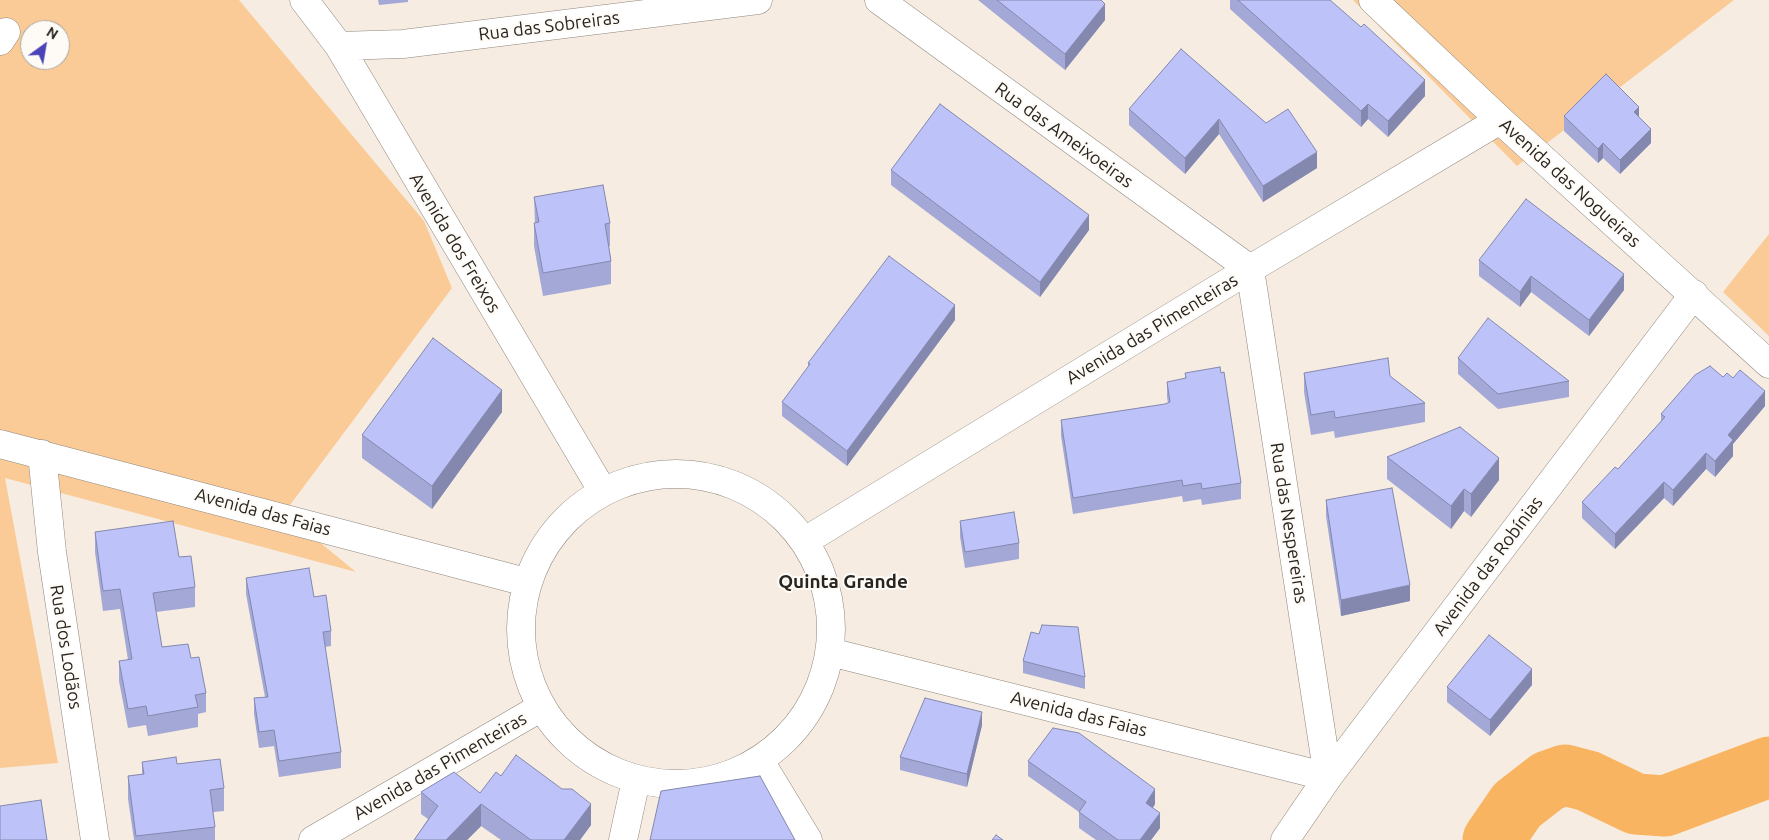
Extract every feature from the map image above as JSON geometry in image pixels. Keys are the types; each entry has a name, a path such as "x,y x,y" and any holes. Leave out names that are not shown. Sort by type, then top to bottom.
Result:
{"street":[{"name":"Avenida dos Freixos","path":"304,0 339,46 602,490"},
{"name":"Rua das Sobreiras","path":"339,46 403,44 758,0"},
{"name":"Rua das Ameixoeiras","path":"879,0 1250,269"},
{"name":"Avenida das Nogueiras","path":"1373,0 1500,120 1769,364"},
{"name":"Avenida das Pimenteiras","path":"805,542 1250,269 1500,120"},
{"name":"Rua das Nespereiras","path":"1250,269 1328,777"},
{"name":"Avenida das Robínias","path":"1285,840 1328,777 1694,294"},
{"name":"Avenida das Faias","path":"0,444 526,582"},
{"name":"Rua dos Lodãos","path":"42,454 52,552 95,840"},
{"path":"695,474 738,486 768,504 775,509 805,542 822,574 831,611 830,652 819,692 795,731 760,761 721,779 679,785 636,780 597,763 559,730 540,708 524,664 520,623 526,582 545,543 573,511 602,490 651,475 695,474"},
{"name":"Avenida das Faias","path":"830,652 1328,777"},
{"name":"Avenida das Pimenteiras","path":"313,840 540,708"},
{"path":"760,761 808,840"},
{"path":"623,840 636,780"}],"shaded area":[{"path":"0,0 239,0 424,221 452,288 284,513 356,572 5,478 58,763 0,768"},
{"path":"1353,0 1734,0 1517,166"},
{"path":"1769,234 1769,336 1723,292"}],"building":[{"path":"997,0 1101,0 1105,4 1065,54"},
{"path":"1238,0 1330,0 1361,27 1364,24 1425,80 1388,121 1368,104 1361,111"},
{"path":"1181,49 1266,123 1288,109 1317,152 1263,186 1219,119 1185,158 1129,109"},
{"path":"1606,74 1639,107 1634,112 1651,129 1620,160 1603,143 1598,149 1564,116"},
{"path":"940,104 1089,215 1040,282 891,170"},
{"path":"603,185 610,223 605,224 611,261 543,273 534,223 539,222 534,197"},
{"path":"1526,199 1624,274 1589,320 1531,276 1520,292 1479,260"},
{"path":"889,256 955,305 847,451 782,402 810,364 808,363"},
{"path":"1488,318 1569,381 1498,394 1458,358"},
{"path":"433,338 502,390 432,486 362,435"},
{"path":"1388,358 1390,376 1425,403 1335,418 1334,411 1311,415 1304,373"},
{"path":"1710,366 1723,377 1727,373 1733,378 1740,370 1765,391 1728,435 1733,440 1715,461 1706,453 1673,490 1664,482 1615,534 1582,502 1615,467 1618,469 1665,417 1661,414 1695,375"},
{"path":"1220,367 1221,373 1224,372 1241,483 1202,489 1201,483 1183,486 1182,480 1073,498 1061,420 1165,404 1170,402 1167,382 1186,378 1185,373"},
{"path":"1460,427 1499,458 1471,494 1464,489 1451,506 1387,457"},
{"path":"1392,488 1410,585 1341,600 1326,500"},
{"path":"1014,512 1019,543 965,552 960,521"},
{"path":"173,521 179,557 191,556 195,587 153,593 162,647 188,644 191,658 199,657 206,693 195,695 198,707 148,716 146,706 128,709 119,661 132,659 120,589 103,591 95,532"},
{"path":"309,568 314,597 326,595 331,631 323,632 341,752 279,761 274,730 259,732 254,698 268,697 246,578"},
{"path":"1042,625 1078,627 1085,677 1023,661 1031,632 1039,634"},
{"path":"1489,635 1532,669 1490,720 1447,687"},
{"path":"925,698 982,712 967,774 900,757"},
{"path":"1053,728 1079,733 1155,789 1146,803 1160,813 1140,840 1118,840 1079,812 1086,802 1028,761"},
{"path":"516,755 562,789 572,789 591,804 564,840 531,840 481,804 446,840 414,840 438,806 421,792 454,772 480,793 496,772 501,776"},
{"path":"176,757 177,764 220,759 224,788 210,790 215,827 136,836 128,776 144,774 142,762"},
{"path":"760,776 795,840 650,840 661,791"},
{"path":"41,800 47,840 0,840 0,806"},
{"path":"996,835 1003,840 992,840"}],"waterway":[{"path":"1493,840 1517,805 1548,781 1565,775 1588,781 1636,804 1665,806 1769,767"}],"district":[{"name":"Quinta Grande","path":"843,582"}]}
